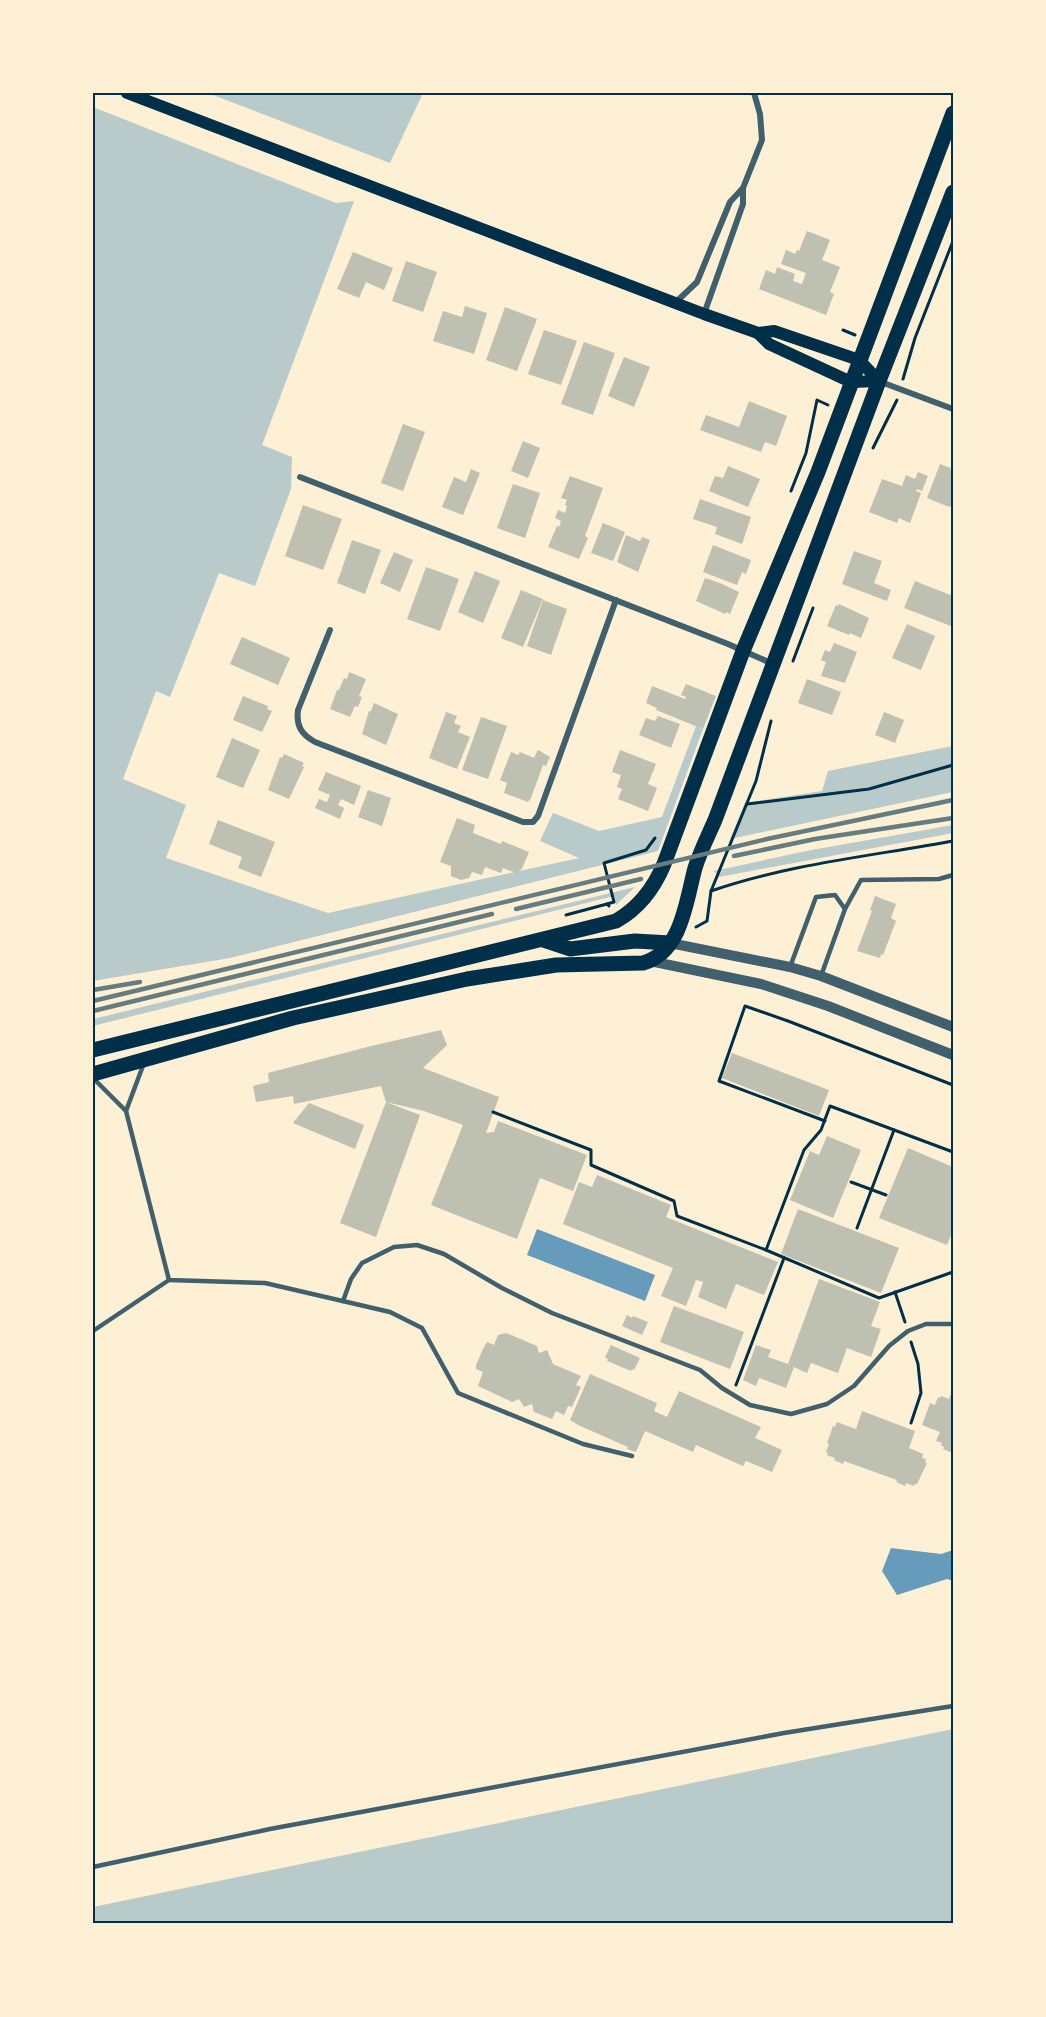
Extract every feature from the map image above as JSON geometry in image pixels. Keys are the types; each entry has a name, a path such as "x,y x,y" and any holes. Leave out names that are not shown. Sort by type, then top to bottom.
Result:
{"highway":[{"path":"93,1050 616,921 650,892 664,864 743,651 818,472 953,113"},
{"path":"93,1076 293,1018 467,979 532,968 584,964 633,964 650,961 670,943 680,923 696,865 953,192"},
{"path":"543,940 570,949 635,941 670,943"}],"main road":[{"path":"127,93 758,333 769,344 851,382 879,381"},
{"path":"758,333 774,331 859,360 879,381"}],"street":[{"path":"704,314 743,204 744,188 762,140 760,114 754,93"},
{"path":"675,303 697,282 730,202 744,188"},
{"path":"879,381 953,410"},
{"path":"300,477 773,664"},
{"path":"330,630 298,710 299,729 305,736 315,742 523,822 532,822 538,816 616,600"},
{"path":"670,943 790,967 820,976 953,1027"},
{"path":"650,961 761,984 828,1006 953,1055"}],"lane":[{"path":"820,976 845,909 861,880 939,879 953,875"},
{"path":"790,967 816,897 835,895 845,909"},
{"path":"126,1111 145,1060"},
{"path":"93,1076 126,1111 169,1280"},
{"path":"343,1301 351,1279 362,1263 394,1247 417,1245 444,1254 502,1288 552,1313 700,1370 750,1405 791,1414 827,1404 854,1386 889,1346 908,1331 926,1324 953,1324"},
{"path":"93,1331 169,1280 266,1283 390,1312 422,1328 458,1393 583,1444 632,1456"},
{"path":"93,1867 270,1828 772,1735 953,1706"}],"path":[{"path":"873,447 895,405 915,338 953,241"},
{"path":"790,495 806,453 817,400"},
{"path":"790,668 815,603"},
{"path":"711,891 756,781 773,711"},
{"path":"747,804 868,789 953,765"},
{"path":"607,904 614,902 604,863 646,850 658,835"},
{"path":"825,1121 718,1081 745,1006 798,1024 953,1085"},
{"path":"766,1250 804,1150 821,1130 830,1106 953,1152"},
{"path":"494,1112 591,1150 591,1165 674,1201 677,1216 766,1250 879,1298 953,1272"},
{"path":"856,1228 894,1130"},
{"path":"851,1182 886,1196"},
{"path":"732,1394 784,1258"},
{"path":"895,1292 918,1364 921,1393 911,1423"}],"shaded area":[{"path":"208,93 423,93 390,163"},
{"path":"93,107 336,203 354,201 262,445 292,457 291,489 255,586 219,573 170,697 156,691 123,779 186,805 166,858 328,913 579,858 540,841 553,813 599,831 662,817 696,726 703,729 658,851 230,958 93,981"},
{"path":"953,746 953,792 730,839 745,803 822,791 828,771"},
{"path":"953,825 953,833 719,877 714,871 806,851"},
{"path":"635,887 616,905 614,896 93,1026 93,1019"},
{"path":"953,1729 953,1924 93,1924 93,1907"}],"water":[{"path":"537,1229 655,1275 645,1301 527,1255"},
{"path":"891,1548 941,1554 953,1550 953,1581 947,1579 897,1595 882,1571"}],"building":[{"path":"807,231 830,240 822,260 840,267 830,292 834,294 826,315 759,289 766,270 775,274 777,267 795,274 793,281 802,284 806,273 781,264 786,250 795,254 797,250 799,251"},
{"path":"353,252 393,268 384,290 366,282 359,298 337,289"},
{"path":"406,261 437,272 423,312 392,301"},
{"path":"465,306 487,313 474,354 433,341 443,311 462,317"},
{"path":"505,307 537,319 517,371 486,360"},
{"path":"544,330 577,341 561,385 528,374"},
{"path":"584,342 615,353 593,415 561,404"},
{"path":"624,357 650,367 634,407 608,396"},
{"path":"749,401 787,416 776,446 765,442 761,452 700,430 706,415 739,427"},
{"path":"403,424 425,432 403,491 381,483"},
{"path":"523,441 540,448 528,478 511,471"},
{"path":"940,464 953,471 953,507 927,498"},
{"path":"728,466 760,479 748,507 709,491 715,476 723,478"},
{"path":"471,469 480,473 463,515 442,507 454,477 466,482"},
{"path":"918,472 928,476 922,491 917,489 916,491 921,493 910,523 899,518 897,523 869,512 882,479 902,486 906,475 915,479"},
{"path":"570,476 603,488 585,536 588,538 579,559 548,547 561,521 555,518 558,510 565,513 567,500 561,498"},
{"path":"513,484 540,493 525,538 497,528"},
{"path":"700,499 751,517 742,544 715,534 717,527 693,519"},
{"path":"303,505 342,519 323,570 285,556"},
{"path":"603,523 625,532 613,561 591,553"},
{"path":"626,535 640,541 642,537 650,540 638,572 617,562"},
{"path":"352,540 381,550 365,594 337,583"},
{"path":"713,545 751,560 746,574 742,572 737,585 703,572"},
{"path":"854,551 882,561 874,583 891,590 887,601 842,584"},
{"path":"394,552 413,560 400,592 380,583"},
{"path":"426,567 459,579 440,631 407,619"},
{"path":"475,571 500,581 483,623 458,612"},
{"path":"705,578 739,592 730,614 696,601"},
{"path":"915,581 953,596 951,626 904,608"},
{"path":"521,590 543,599 523,647 501,638"},
{"path":"543,600 567,609 551,655 527,646"},
{"path":"839,604 869,618 861,638 827,626 836,605"},
{"path":"907,624 935,636 921,670 892,658"},
{"path":"242,637 290,658 278,685 230,664"},
{"path":"834,643 857,652 845,683 821,676 826,662 821,660 825,650 830,652"},
{"path":"349,672 366,679 359,696 362,697 358,707 355,706 350,717 330,709 337,690 344,678 347,679"},
{"path":"807,679 841,692 832,715 798,703"},
{"path":"686,684 716,696 703,729 656,710 657,708 646,703 652,686 685,699 686,697 681,695"},
{"path":"243,696 268,706 267,709 272,711 262,732 233,720"},
{"path":"374,703 398,714 386,745 362,734"},
{"path":"446,712 457,716 454,723 461,726 458,732 470,737 457,769 429,758"},
{"path":"884,712 904,720 895,743 875,735"},
{"path":"658,716 680,724 671,748 639,735 646,718 655,721"},
{"path":"481,717 507,726 488,779 462,770"},
{"path":"232,738 260,750 243,788 216,777"},
{"path":"538,750 550,757 546,766 543,765 528,802 504,793 507,783 500,780 511,752 518,755 520,752 534,758"},
{"path":"620,750 656,764 648,784 657,788 648,811 618,799 622,789 617,787 621,775 612,772"},
{"path":"284,754 304,763 289,799 268,790 280,757 282,758"},
{"path":"326,772 361,786 354,805 341,799 338,805 344,808 340,819 315,808 319,799 327,802 330,795 318,790"},
{"path":"368,790 391,798 382,826 358,817"},
{"path":"457,818 475,825 473,833 529,852 522,869 516,873 503,868 501,873 485,867 482,875 472,872 469,878 461,880 451,876 451,866 440,862"},
{"path":"218,820 275,842 261,877 238,868 242,857 209,844"},
{"path":"875,896 896,904 891,918 896,921 880,958 857,951 872,911 870,910"},
{"path":"441,1030 447,1045 423,1068 499,1097 486,1133 494,1132 498,1121 587,1155 573,1191 540,1178 517,1239 431,1205 463,1125 424,1111 386,1102 381,1086 294,1104 293,1096 256,1102 253,1086 269,1082 268,1073"},
{"path":"732,1053 829,1090 819,1116 722,1078"},
{"path":"386,1102 420,1115 376,1237 340,1223"},
{"path":"309,1103 364,1125 355,1149 293,1123"},
{"path":"827,1136 861,1150 833,1218 790,1200 810,1151 819,1155"},
{"path":"908,1148 953,1167 953,1230 947,1245 879,1218"},
{"path":"597,1175 671,1205 666,1217 778,1262 764,1295 736,1284 726,1309 698,1297 703,1282 696,1280 686,1306 661,1296 673,1268 563,1224 579,1182 592,1187"},
{"path":"798,1209 899,1248 881,1293 781,1254"},
{"path":"819,1279 880,1302 871,1326 881,1329 871,1357 847,1348 838,1373 811,1363 807,1373 794,1367 786,1388 759,1378 756,1386 743,1380 756,1345 771,1350 768,1357 788,1364"},
{"path":"674,1306 744,1332 730,1369 660,1342"},
{"path":"627,1315 648,1322 642,1335 622,1326"},
{"path":"506,1333 537,1346 539,1353 547,1350 553,1364 581,1376 576,1385 581,1387 572,1407 568,1406 564,1415 556,1411 552,1419 534,1412 532,1404 524,1407 519,1399 512,1402 478,1386 483,1372 476,1369 476,1365 483,1349 487,1342 494,1345 498,1335"},
{"path":"611,1345 640,1358 634,1370 631,1371 607,1361 605,1357"},
{"path":"590,1374 657,1403 654,1411 667,1417 679,1391 761,1427 755,1438 782,1450 772,1472 746,1461 743,1466 696,1445 693,1452 645,1431 636,1452 578,1425 570,1420"},
{"path":"950,1395 953,1397 953,1453 943,1449 942,1443 936,1441 940,1432 922,1425 930,1403 935,1405 938,1397 949,1399"},
{"path":"862,1411 915,1431 909,1448 923,1454 922,1458 926,1459 927,1463 917,1484 914,1486 906,1483 905,1486 896,1482 897,1480 844,1461 843,1464 827,1455 829,1444 827,1443 833,1426 835,1427 837,1422 856,1429"}],"railway":[{"path":"93,1001 767,839 953,800"},
{"path":"734,856 815,839 953,818"},
{"path":"516,909 641,879"},
{"path":"93,1011 492,914"},
{"path":"93,990 140,982"}]}
